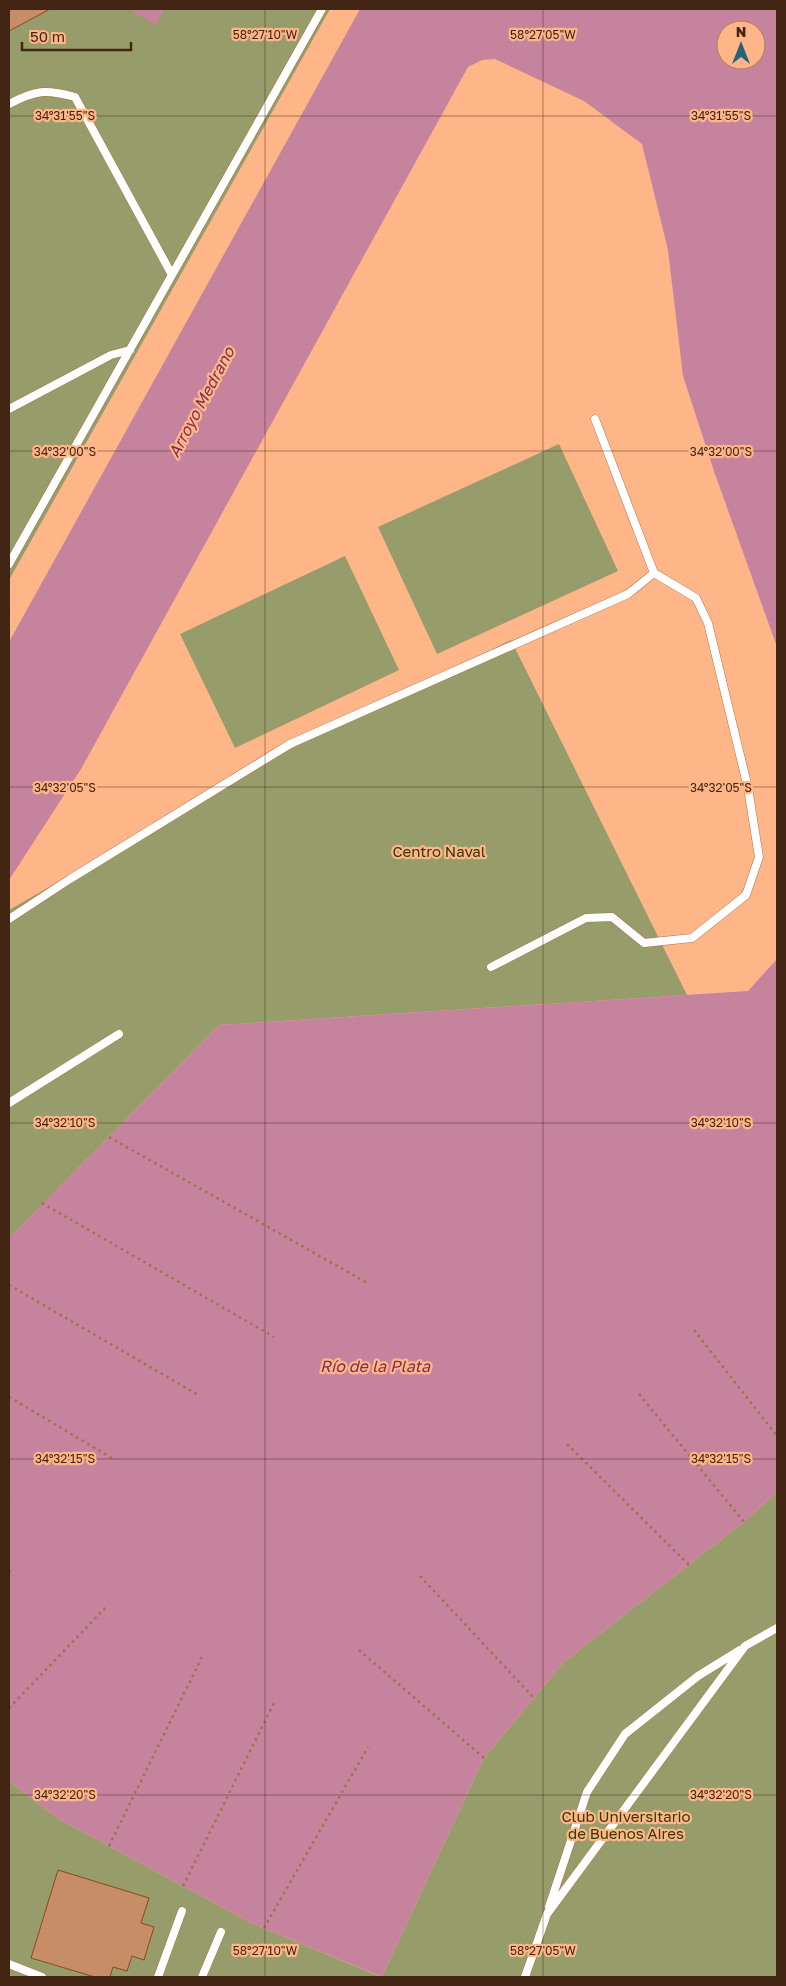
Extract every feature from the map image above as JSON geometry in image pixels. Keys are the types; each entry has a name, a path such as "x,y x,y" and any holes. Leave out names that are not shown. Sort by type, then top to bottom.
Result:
{"lane":[{"path":"9,564 322,9"},
{"path":"9,104 29,93 52,91 75,97 172,275"},
{"path":"9,409 111,355 130,350"},
{"path":"491,967 586,918 612,917 644,943 692,938 746,895 759,857 748,788 708,623 696,598 654,573 595,420"},
{"path":"9,919 70,879 290,744 628,594 654,573"},
{"path":"9,1103 119,1034"},
{"path":"526,1977 587,1792 625,1734 698,1676 777,1628"},
{"path":"547,1914 745,1646"},
{"path":"158,1977 182,1910"},
{"path":"202,1977 220,1932"},
{"path":"9,1964 42,1977"}],"path":[{"path":"109,1137 369,1284"},
{"path":"42,1203 274,1337"},
{"path":"9,1285 200,1396"},
{"path":"694,1330 777,1436"},
{"path":"639,1394 744,1522"},
{"path":"9,1397 115,1460"},
{"path":"568,1444 689,1565"},
{"path":"420,1576 534,1698"},
{"path":"9,1708 108,1605"},
{"path":"359,1650 484,1758"},
{"path":"109,1846 203,1655"},
{"path":"182,1886 275,1701"},
{"path":"264,1928 368,1747"}],"green space":[{"path":"9,9 330,9 9,580"},
{"path":"559,444 618,571 437,654 378,527"},
{"path":"345,556 399,670 235,748 180,634"},
{"name":"Centro Naval","path":"511,640 687,995 219,1025 9,1238 9,910 294,747"},
{"name":"Club Universitario de Buenos Aires","path":"777,1492 777,1977 382,1977 484,1758 564,1662 744,1522"},
{"path":"9,1781 57,1818 251,1923 381,1977 15,1977 9,1975"}],"water":[{"path":"134,9 165,9 156,25 133,12"},
{"name":"Arroyo Medrano","path":"360,9 777,9 777,647 715,474 683,376 668,250 642,144 584,101 495,59 482,60 468,67 81,769 9,880 9,642"},
{"name":"Río de la Plata","path":"777,959 777,1492 744,1522 564,1662 484,1758 382,1977 251,1923 57,1818 9,1781 9,1238 219,1025 748,991"}],"building":[{"path":"9,9 50,9 9,31"},
{"path":"58,1870 149,1898 141,1923 154,1927 144,1960 132,1956 127,1971 113,1967 110,1977 95,1977 31,1958"}]}
